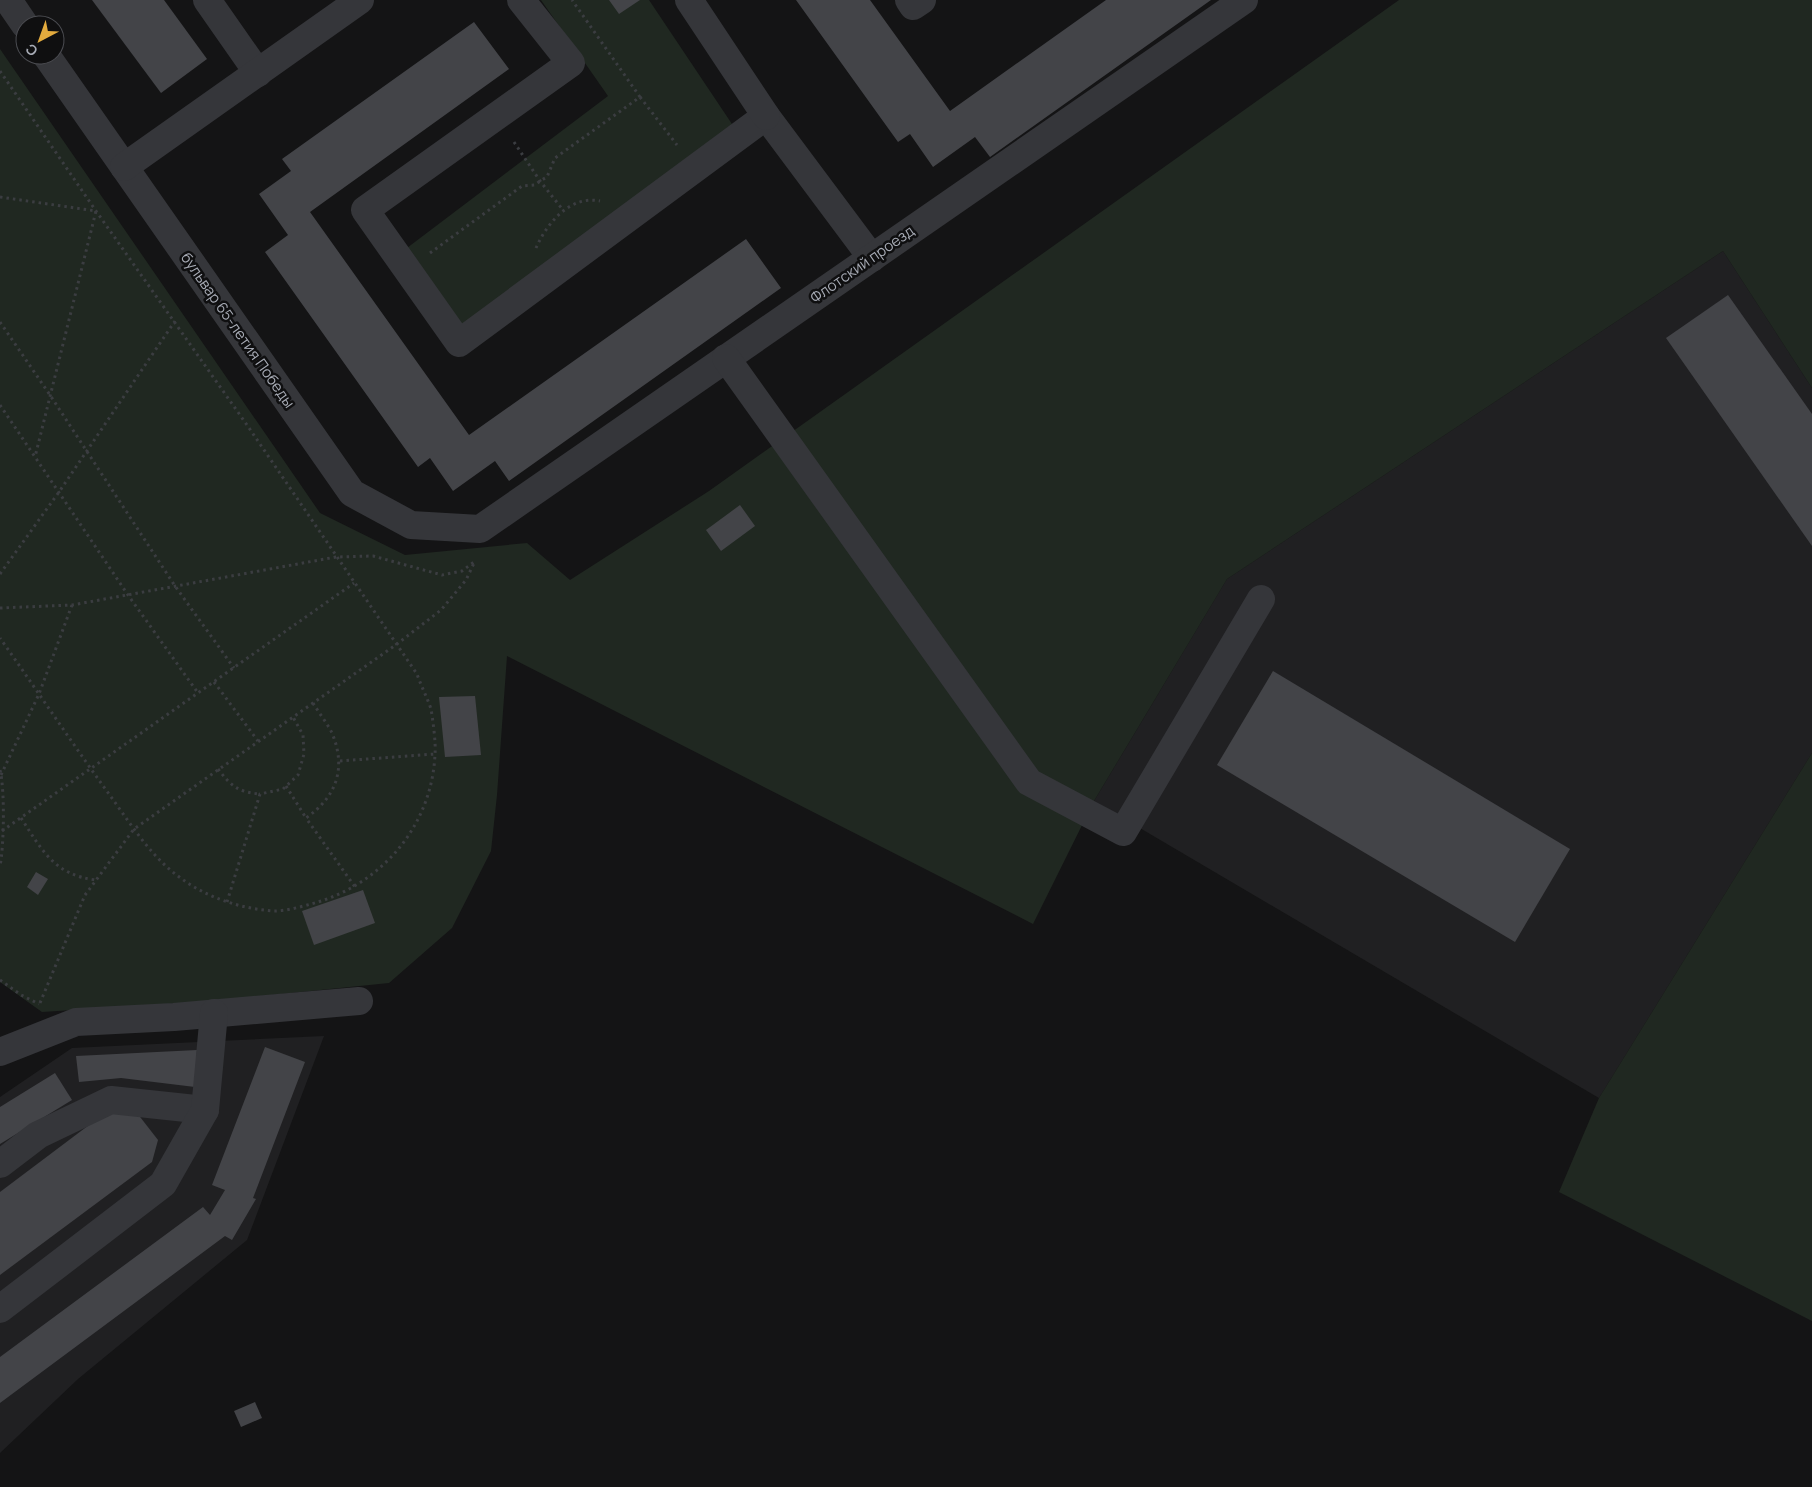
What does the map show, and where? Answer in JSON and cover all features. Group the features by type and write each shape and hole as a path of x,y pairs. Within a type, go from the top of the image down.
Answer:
{"street":[{"path":"8,0 18,15"},
{"path":"207,0 258,73"},
{"path":"124,167 360,0"},
{"path":"521,0 571,63 365,210 458,343 766,116"},
{"path":"689,0 766,116 872,258"},
{"path":"909,0 913,6 922,0"},
{"name":"Флотский проезд","path":"480,529 1244,0"},
{"name":"бульвар 65-летия Победы","path":"53,65 352,493 411,525 480,529"},
{"path":"726,358 1029,782 1123,832 1261,599"},
{"path":"10,1048 76,1022 359,1001"},
{"path":"0,1309 163,1184 206,1110 214,1013"},
{"path":"0,1164 38,1135 111,1100 206,1110"}],"path":[{"path":"572,0 677,146"},
{"path":"0,72 175,321 417,674 431,710 435,754 430,787 418,816 402,845 381,868 355,887 328,900 302,907 275,911 227,902 182,880 154,854 91,769 0,638"},
{"path":"435,261 429,254 522,186 535,185 540,182 546,177 554,158 640,96"},
{"path":"497,116 540,182 564,210"},
{"path":"0,198 96,210"},
{"path":"35,457 96,210"},
{"path":"0,574 59,492 175,321"},
{"path":"0,322 175,586 234,668"},
{"path":"0,406 128,595 198,693"},
{"path":"0,608 72,605 336,557"},
{"path":"10,1048 39,1004 85,895 134,829 397,644 441,610 466,580 475,561"},
{"path":"2,831 354,583"},
{"path":"0,866 2,857 1,772 39,694 72,605"},
{"path":"214,682 258,741"},
{"path":"306,818 318,810 336,786 340,761 332,733 312,703"},
{"path":"218,769 229,783 244,792 260,794 286,786 298,775 304,754 303,735 293,717"},
{"path":"340,761 435,754"},
{"path":"286,786 306,818 355,887"},
{"path":"227,902 260,794"},
{"path":"21,818 43,851 65,872 80,878 96,880"},
{"path":"0,980 21,995 39,1004"}],"shaded area":[{"path":"541,0 649,0 734,127 462,334 403,251 608,96"},
{"path":"1399,0 1812,0 1812,388 1723,251 1227,579 1094,801 1033,924 507,656 491,851 452,928 389,983 213,1001 42,1012 0,982 0,49 320,513 405,555 527,543 570,580 709,491"},
{"path":"1723,251 1812,388 1812,753 1599,1098 1094,801 1227,579"},
{"path":"1812,753 1812,1321 1559,1192 1599,1098"},
{"path":"324,1036 247,1240 78,1379 0,1453 0,1097 72,1048"}],"building":[{"path":"92,0 164,0 207,59 161,93"},
{"path":"609,0 640,0 619,14"},
{"path":"796,0 870,0 950,111 1106,0 1211,0 990,157 975,137 933,167 910,134 898,142"},
{"path":"474,22 509,69 310,212 469,435 746,239 781,288 509,481 495,461 453,491 430,458 418,467 265,252 288,235 259,194 291,171 282,159"},
{"path":"1728,295 1812,414 1812,546 1666,338"},
{"path":"740,505 755,526 721,551 706,530"},
{"path":"1273,671 1570,849 1515,942 1217,765"},
{"path":"475,696 481,755 445,757 439,697"},
{"path":"36,872 48,879 38,895 27,887"},
{"path":"363,890 375,923 314,945 302,911"},
{"path":"265,1047 305,1062 253,1198 256,1199 232,1240 225,1236 0,1403 0,1357 203,1207 210,1215 225,1190 212,1185"},
{"path":"197,1050 195,1087 121,1078 79,1082 76,1056"},
{"path":"55,1073 72,1100 0,1144 0,1107"},
{"path":"118,1111 137,1113 158,1140 152,1162 0,1275 0,1192 93,1122"},
{"path":"255,1402 262,1418 241,1427 234,1411"}]}
